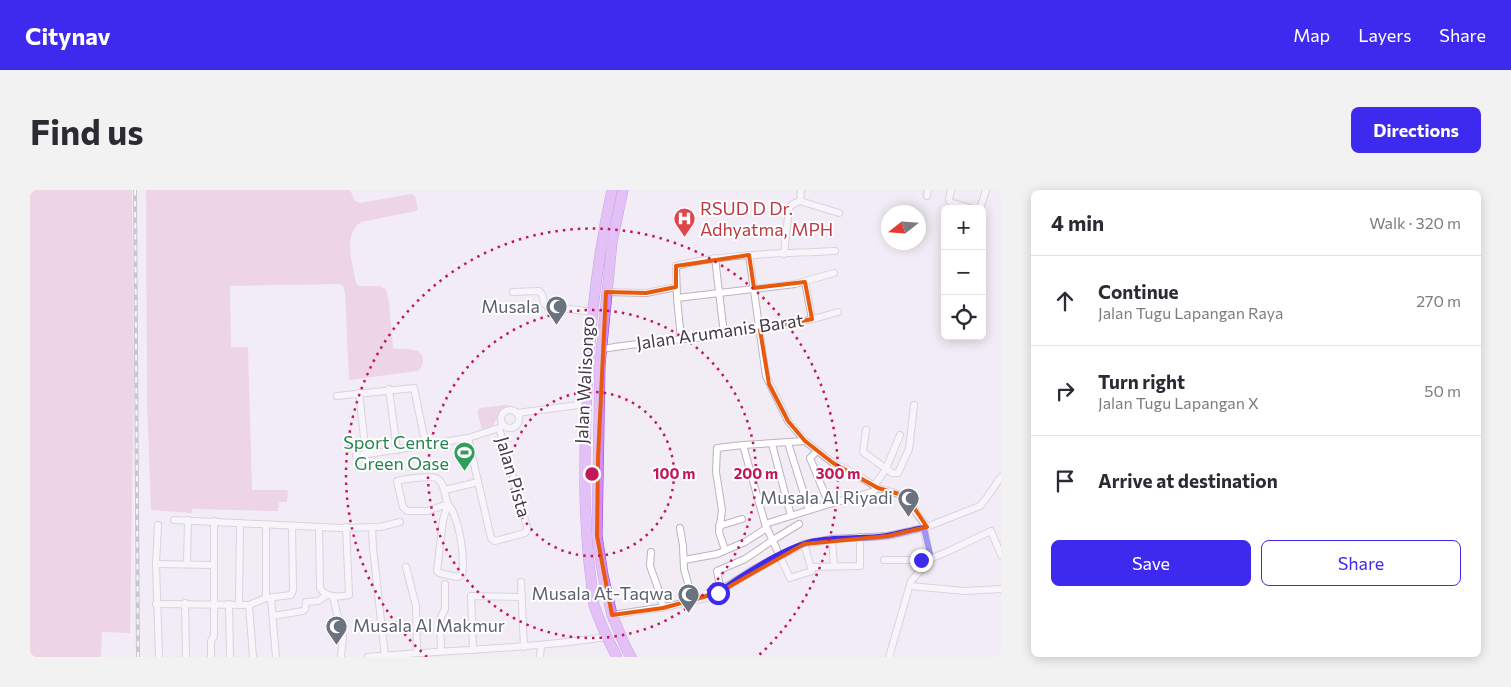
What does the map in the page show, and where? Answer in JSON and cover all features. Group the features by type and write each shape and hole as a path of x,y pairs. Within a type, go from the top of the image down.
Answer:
{"highway":[{"name":"Jalan Walisongo","path":"612,190 604,229 593,312 586,404 585,458 586,543 594,603 606,637 617,657"},
{"name":"Jalan Walisongo","path":"623,190 612,242 599,378 597,536 612,615 631,657"},
{"path":"585,458 598,458"}],"street":[{"path":"800,201 801,190"},
{"path":"951,190 950,202 960,205"},
{"path":"981,205 986,190"},
{"path":"784,254 789,208 793,204 800,201 839,213"},
{"path":"681,339 676,287 675,268 677,266 715,258 835,251"},
{"path":"749,255 767,380 788,421 805,441 833,463 876,487 908,498 926,527 929,556 921,560 884,560"},
{"path":"715,258 724,334"},
{"path":"677,298 805,282 834,273"},
{"path":"805,282 812,320"},
{"path":"606,292 646,293 676,287"},
{"path":"512,292 539,291 547,306 593,312"},
{"name":"Jalan Arumanis Barat","path":"602,349 760,330 812,320 838,312"},
{"path":"337,396 389,389 414,388 426,446"},
{"path":"389,389 397,450"},
{"path":"360,393 366,455"},
{"path":"517,414 586,404"},
{"path":"866,430 863,452 886,469 895,474 898,473 908,449 914,405"},
{"path":"356,456 468,438 501,427 509,429 516,427 520,420 517,414 511,410 504,412 501,418 501,427"},
{"name":"Jalan Pista","path":"478,483 491,538 495,541 525,532 527,527 501,427"},
{"path":"684,560 717,554 748,540 766,526 791,516 872,492 886,469 900,435"},
{"path":"445,492 478,483 468,438"},
{"path":"725,550 719,532 722,510 716,472 717,448 805,441"},
{"path":"788,443 809,510"},
{"path":"772,444 791,516"},
{"path":"743,445 766,526 790,578 812,571 804,544"},
{"path":"816,451 810,458 828,505"},
{"path":"433,477 440,480 456,522 463,556 462,575 458,577 437,571 443,520 448,504 427,511 407,511 403,507 397,484 399,480 433,477"},
{"path":"612,615 663,608 710,597 780,555 804,544 832,539 888,536 926,527 980,506 1001,477"},
{"path":"719,526 742,519"},
{"path":"174,520 319,527 372,527 400,522"},
{"path":"187,564 188,520"},
{"path":"211,657 214,604 214,521"},
{"path":"239,604 240,523"},
{"path":"721,591 718,571 745,559 799,524"},
{"path":"158,525 156,604 159,657"},
{"path":"266,525 269,598 273,616 276,657"},
{"path":"156,604 249,605 269,598 293,594 292,526"},
{"path":"319,527 320,588 322,592 330,596 342,637 341,657"},
{"path":"273,616 303,612 306,602 330,596 349,594 346,527"},
{"path":"372,527 385,656"},
{"path":"680,528 684,560 693,601"},
{"path":"890,657 911,581 932,558 991,531 998,536 1001,555"},
{"path":"812,567 860,566 860,537"},
{"path":"832,539 834,566"},
{"path":"651,552 650,566 663,608"},
{"path":"156,564 214,564"},
{"path":"406,567 416,606 421,654"},
{"path":"521,582 524,647"},
{"path":"440,651 440,619 445,609 445,584"},
{"path":"910,586 965,591 1001,589"},
{"path":"478,652 470,599 472,596 522,597"},
{"path":"185,603 186,657"},
{"path":"229,604 230,657"},
{"path":"249,605 252,657"},
{"path":"368,657 440,651 459,654 606,637"},
{"path":"540,657 541,646"}],"highlighted area":[{"path":"749,255 754,288 805,282 812,319 760,330 769,384 788,421 805,441 833,463 878,488 906,496 927,527 888,536 804,544 718,593 663,608 612,615 597,536 598,458 606,292 646,293 676,287 676,266"}],"shaded area":[{"path":"30,190 132,190 134,381 130,633 102,632 101,657 30,657"},
{"path":"146,190 350,190 355,201 360,203 411,194 415,196 418,209 416,211 361,222 355,227 352,234 350,250 356,283 359,286 379,286 386,289 393,348 420,353 423,363 418,371 349,380 345,292 340,284 230,286 231,347 248,347 252,490 288,490 287,502 279,502 278,511 192,509 192,513 151,510 147,402"},
{"path":"512,406 501,412 491,428 482,430 477,411 480,408"}],"railway":[{"path":"135,190 138,657"}],"place":[{"name":"RSUD D Dr. Adhyatma, MPH","path":"684,238"},
{"name":"Musala","path":"556,326"},
{"name":"Sport Centre Green Oase","path":"465,472"},
{"name":"Musala Al Riyadi","path":"909,517"},
{"name":"Musala At-Taqwa","path":"689,613"},
{"name":"Musala Al Makmur","path":"337,645"}],"route":[{"path":"718,593 780,555 804,544 818,541 888,536 924,528 930,554 921,560"}]}
